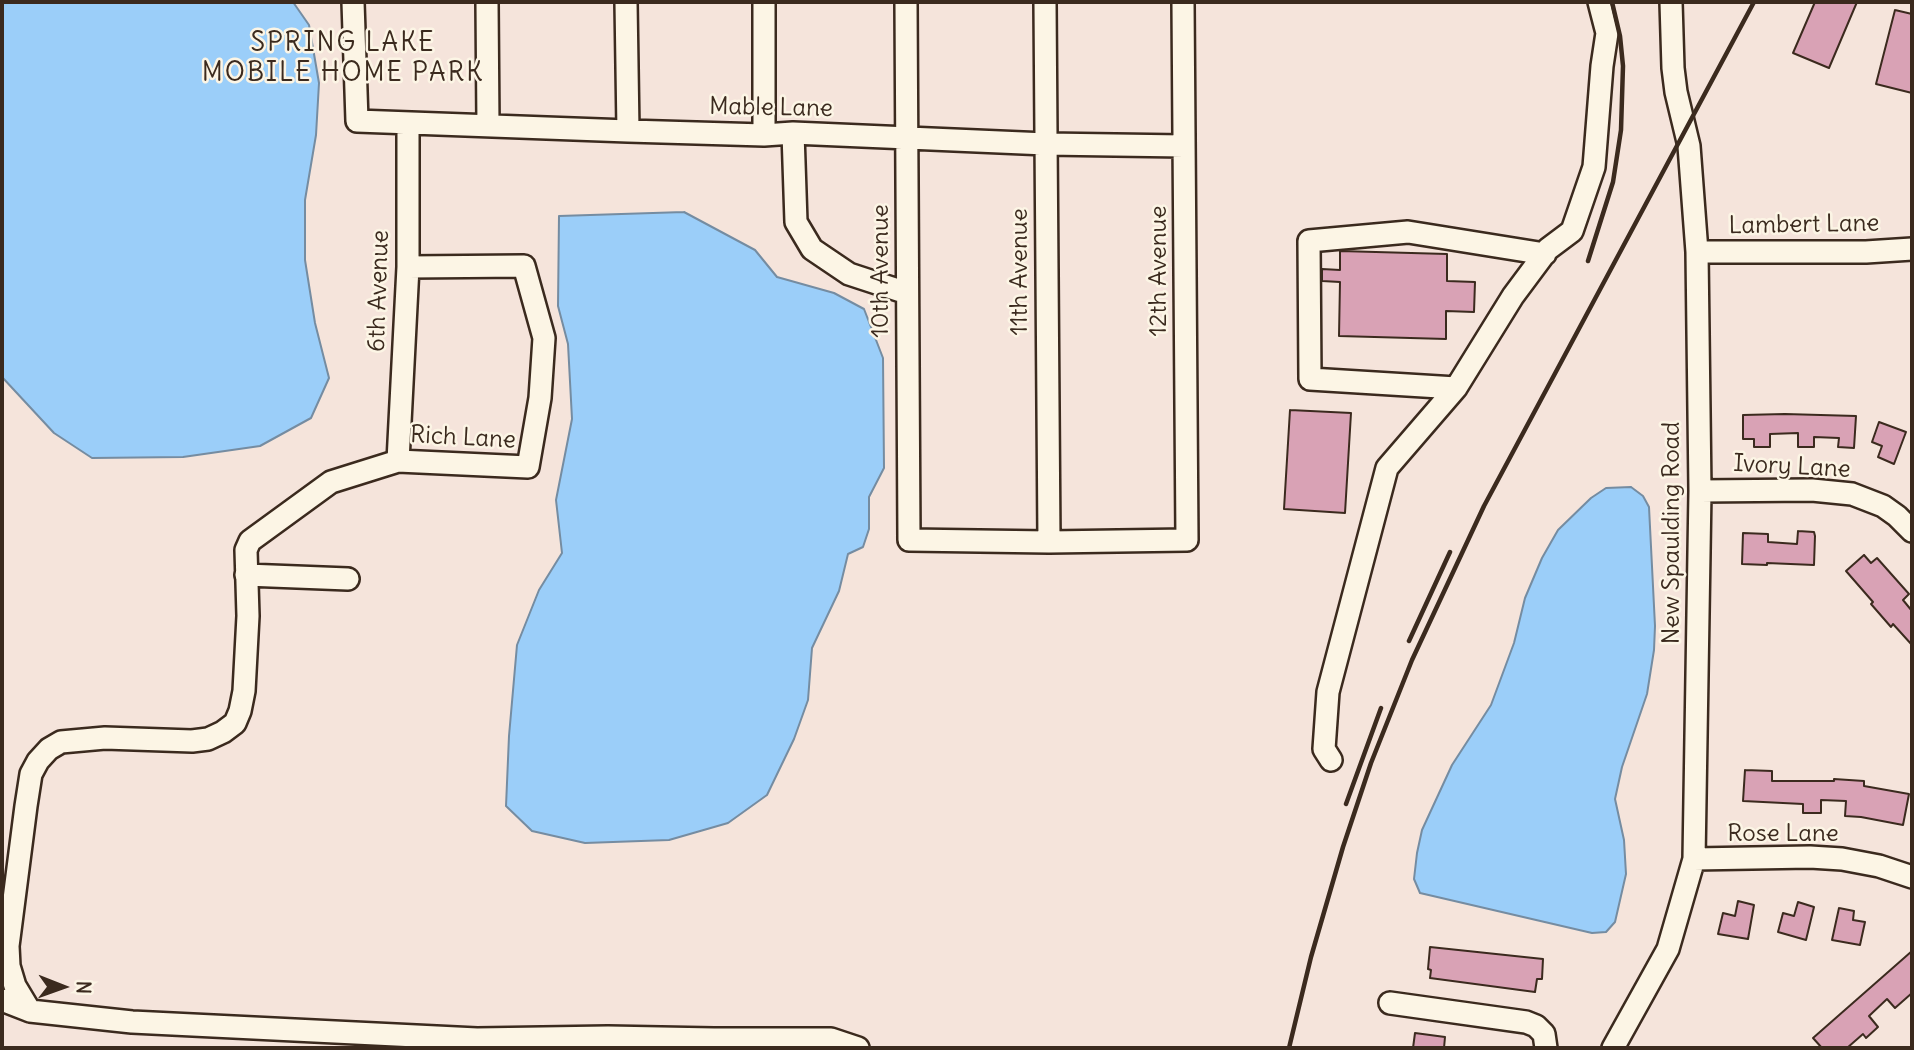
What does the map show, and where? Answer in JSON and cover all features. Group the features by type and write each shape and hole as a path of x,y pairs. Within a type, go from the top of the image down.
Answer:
{"street":[{"name":"Mable Lane","path":"353,2 357,121 764,135 793,133 1046,144 1184,146"},
{"path":"487,2 488,126"},
{"path":"626,2 628,131"},
{"path":"764,2 764,135"},
{"name":"10th Avenue","path":"906,2 909,540 1049,542"},
{"name":"11th Avenue","path":"1045,2 1049,542"},
{"name":"12th Avenue","path":"1049,542 1187,540 1183,2"},
{"path":"1331,760 1324,749 1328,692 1387,468 1456,388 1513,296 1548,249 1572,231 1594,167 1607,33 1599,2"},
{"name":"New Spaulding Road","path":"1614,1048 1668,949 1694,859 1700,491 1697,252 1689,146 1673,68 1671,2"},
{"name":"6th Avenue","path":"398,461 408,267 408,123"},
{"path":"793,133 796,222 812,249 849,274 907,293"},
{"path":"1456,388 1310,379 1309,241 1408,232 1545,254"},
{"name":"Lambert Lane","path":"1697,252 1866,252 1912,248"},
{"name":"Rich Lane","path":"246,575 246,550 250,541 331,482 398,461 528,467 540,398 544,338 524,266 408,267"},
{"name":"Ivory Lane","path":"1700,491 1812,490 1852,494 1883,506 1912,531"},
{"path":"30,1012 15,986 9,966 8,946 31,774 38,761 49,749 61,742 106,738 192,741 223,733 235,723 244,691 248,616 246,575 348,579"},
{"name":"Rose Lane","path":"1694,859 1810,856 1879,866 1912,877"},
{"path":"2,1000 30,1012 132,1022 477,1039 831,1039 859,1048"},
{"path":"1390,1003 1527,1022 1544,1034 1546,1048"}],"water":[{"path":"2,2 293,2 309,25 319,83 316,135 305,200 305,260 315,323 329,378 311,418 260,446 183,457 92,458 54,433 2,377"},
{"path":"684,212 755,250 777,277 834,293 864,309 883,358 884,468 869,497 869,529 863,547 848,554 839,591 812,648 808,700 794,739 767,795 728,823 669,840 585,843 532,831 506,806 517,645 539,590 562,553 556,500 572,419 568,344 558,306 559,216"},
{"path":"1631,487 1643,496 1649,507 1655,626 1647,694 1622,767 1615,799 1624,840 1626,874 1615,922 1606,932 1592,933 1420,893 1414,879 1422,830 1452,765 1491,705 1514,643 1525,598 1542,558 1558,530 1591,498 1606,488"}],"building":[{"path":"1815,2 1857,2 1829,68 1793,53"},
{"path":"1895,10 1912,14 1912,93 1876,84"},
{"path":"1340,251 1447,254 1447,281 1475,282 1474,312 1446,311 1446,339 1339,336 1340,282 1322,281 1322,269 1340,270"},
{"path":"1290,410 1351,413 1345,513 1284,509"},
{"path":"1743,415 1856,416 1854,448 1838,447 1839,438 1814,437 1814,447 1798,447 1798,433 1770,434 1770,447 1754,447 1754,439 1743,439"},
{"path":"1879,422 1906,432 1894,464 1878,457 1882,446 1872,442"},
{"path":"1798,531 1814,532 1814,565 1742,564 1743,533 1768,534 1768,542 1797,544"},
{"path":"1864,555 1871,563 1877,558 1909,594 1903,600 1912,611 1912,645 1893,624 1891,627 1846,571"},
{"path":"1745,770 1772,771 1772,781 1864,781 1864,786 1909,794 1903,825 1845,816 1846,801 1821,800 1821,813 1803,813 1803,804 1743,801"},
{"path":"1738,901 1754,905 1748,939 1718,934 1723,913 1735,916"},
{"path":"1798,902 1814,907 1806,940 1778,932 1783,913 1794,916"},
{"path":"1839,908 1854,911 1853,920 1865,922 1860,945 1832,940"},
{"path":"1430,947 1543,959 1542,979 1537,979 1535,992 1430,978"},
{"path":"1912,951 1912,993 1895,1008 1887,999 1869,1016 1878,1027 1866,1038 1863,1034 1847,1048 1822,1048 1813,1038"},
{"path":"1415,1033 1445,1037 1444,1048 1413,1048"}],"railway":[{"path":"1588,261 1613,182 1621,130 1623,66 1620,36 1612,2"},
{"path":"1289,1048 1311,957 1343,847 1371,763 1412,660 1484,506 1754,2"},
{"path":"1409,641 1450,552"},
{"path":"1346,804 1381,708"}],"district":[{"name":"SPRING LAKE MOBILE HOME PARK","path":"343,59"}]}
